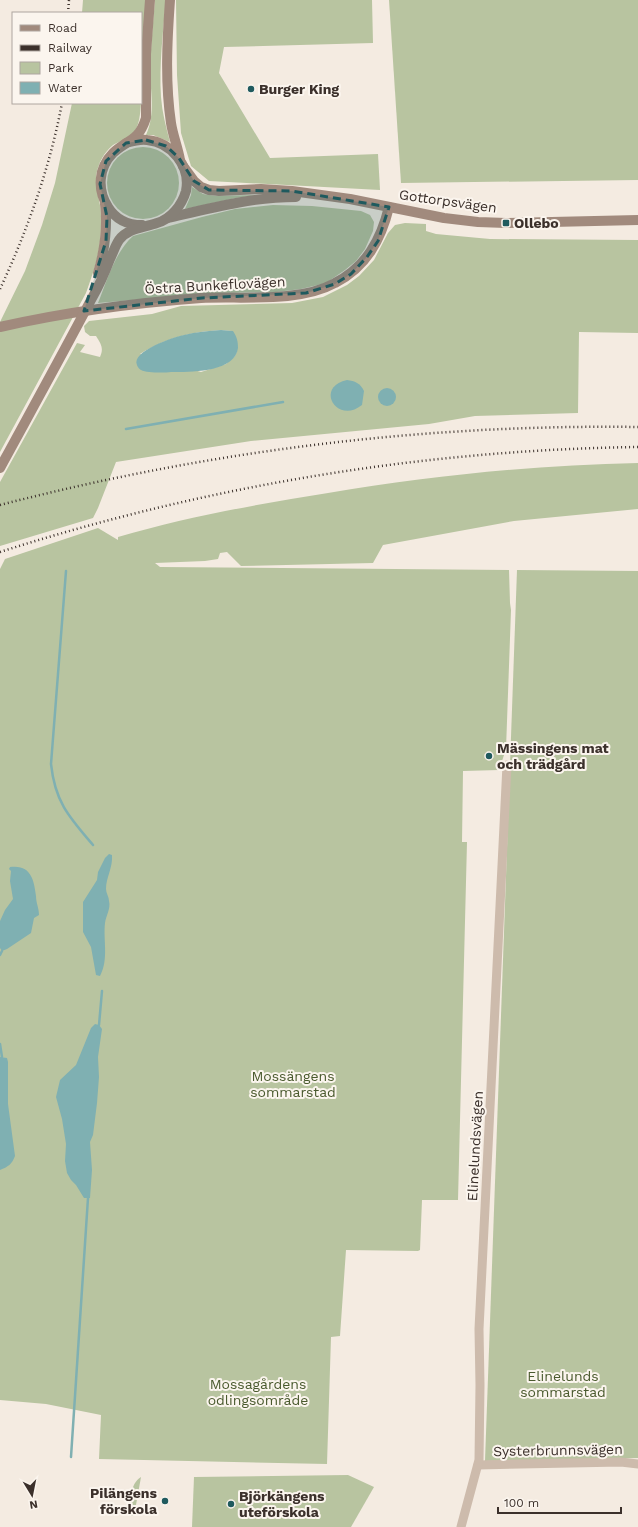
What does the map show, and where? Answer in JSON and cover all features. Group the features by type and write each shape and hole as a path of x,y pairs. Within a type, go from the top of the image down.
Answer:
{"street":[{"path":"79,323 91,295 103,257 107,229 105,202 100,184 103,167 112,153 137,135 146,118 146,54 150,0"},
{"path":"0,468 94,296 120,239 128,232 166,219 179,206 184,195 187,179 172,126 166,75 166,46 170,0"},
{"path":"126,143 136,140 156,142 166,146 182,164"},
{"name":"Gottorpsvägen","path":"182,164 194,181 201,187 209,190 261,189 292,191 350,199 444,218 485,222 514,223 638,220"},
{"name":"Gottorpsvägen","path":"166,219 236,202 262,199 316,197 350,199"},
{"path":"105,202 114,214 126,223 149,225"},
{"name":"Östra Bunkeflovägen","path":"0,327 37,318 98,308 202,298 276,297 306,293 325,288 335,284 351,274 367,258 378,241 385,224 389,206"},
{"name":"Elinelundsvägen","path":"461,1527 478,1465 480,1329 506,765"},
{"name":"Systerbrunnsvägen","path":"478,1465 621,1462 638,1464"}],"highlighted area":[{"path":"146,140 166,146 179,158 194,181 209,190 292,191 389,207 378,241 367,257 351,274 335,284 306,293 202,298 84,311 106,241 107,217 100,184 106,161 126,143"}],"green space":[{"path":"83,0 146,0 142,50 142,12 82,12"},
{"path":"155,0 166,0 162,48 161,97 170,142 153,135 146,135 152,110 150,68"},
{"path":"176,0 372,0 373,43 224,47 219,73 270,158 378,154 380,190 209,181 191,166 181,133 177,75"},
{"path":"389,0 638,0 638,180 401,183"},
{"path":"72,104 141,104 137,128 132,135 113,145 104,154 97,172 96,184 101,209 101,227 98,256 86,293 0,452 0,322 25,271 42,225 55,183"},
{"path":"136,147 150,147 157,149 169,157 177,169 179,183 177,197 169,209 157,217 150,219 136,219 129,217 117,209 109,197 107,190 107,176 109,169 117,157 129,149"},
{"path":"192,187 203,194 216,196 257,195 185,209 191,195"},
{"path":"273,205 312,206 361,211 370,215 374,222 373,231 365,249 356,261 326,283 301,289 276,292 213,293 98,303 116,258 133,236 235,209"},
{"path":"405,223 426,224 426,231 436,234 490,239 638,240 638,333 579,332 578,413 475,416 429,424 251,441 116,462 93,518 0,546 0,482 77,343 85,345 80,352 100,357 102,349 98,339 96,336 90,336 85,332 84,326 89,321 152,314 181,306 292,303 323,297 347,285 359,276 374,260 388,233 395,225","holes":["221,330 232,331 237,351 235,356 226,364 201,372 140,354 159,344 189,334"]},
{"path":"638,463 638,509 514,521 383,545 373,563 241,566 227,552 220,553 218,559 205,561 155,563 160,567 509,570 511,610 506,749 499,770 463,771 462,842 467,842 458,1200 422,1200 420,1250 418,1251 346,1250 340,1336 331,1337 327,1464 99,1459 101,1415 46,1404 0,1400 0,569 5,559 98,528 118,540 118,537 196,517 275,502 405,481 482,472 560,466"},
{"name":"Elinelunds sommarstad","path":"517,570 638,571 638,1458 485,1461"},
{"path":"348,1475 374,1487 351,1527 192,1527 194,1477"},
{"path":"141,1477 134,1516 131,1516 132,1489 137,1480"}],"water":[{"path":"221,330 233,331 237,339 238,348 235,356 229,362 220,367 189,372 160,373 144,371 137,366 137,360 140,355 163,342 179,336"},
{"path":"347,380 357,383 364,391 362,405 353,410 344,411 333,403 331,396 332,390 337,384"},
{"path":"387,388 393,391 396,397 393,403 387,406 381,403 378,397 381,391"},
{"path":"109,854 112,855 112,860 107,880 106,892 109,900 109,906 105,923 105,956 103,970 100,976 96,975 91,947 83,932 83,902 97,880 98,872 105,858"},
{"path":"10,867 23,868 30,874 34,884 39,915 34,918 31,933 2,951 0,948 0,921 5,910 13,899 10,881"},
{"path":"95,1024 99,1025 102,1029 98,1057 99,1077 93,1135 90,1142 92,1170 90,1198 84,1198 67,1173 65,1161 66,1144 62,1119 56,1097 60,1080 76,1065 91,1028"},
{"path":"0,1057 7,1058 8,1062 8,1104 15,1156 9,1165 0,1170"}],"waterway":[{"path":"126,429 283,402"},
{"path":"66,571 51,764 56,789 64,808 93,845"},
{"path":"0,955 2,951"},
{"path":"99,1025 102,991"},
{"path":"0,1044 2,1057"},
{"path":"71,1457 88,1198"}],"railway":[{"path":"68,12 69,0"},
{"path":"0,289 20,244 37,198 51,151 62,104"},
{"path":"0,505 79,486 157,470 237,456 316,445 396,436 477,430 557,427 638,427"},
{"path":"0,552 156,508 315,476 396,464 476,455 638,447"}],"place":[{"name":"Burger King","path":"251,89"},
{"name":"Ollebo","path":"506,223"},
{"name":"Mässingens mat och trädgård","path":"489,756"},
{"name":"Pilängens förskola","path":"165,1501"},
{"name":"Björkängens uteförskola","path":"231,1504"}],"park label":[{"name":"Mossängens sommarstad","path":"293,1084"},
{"name":"Mossagårdens odlingsområde","path":"258,1392"}]}
